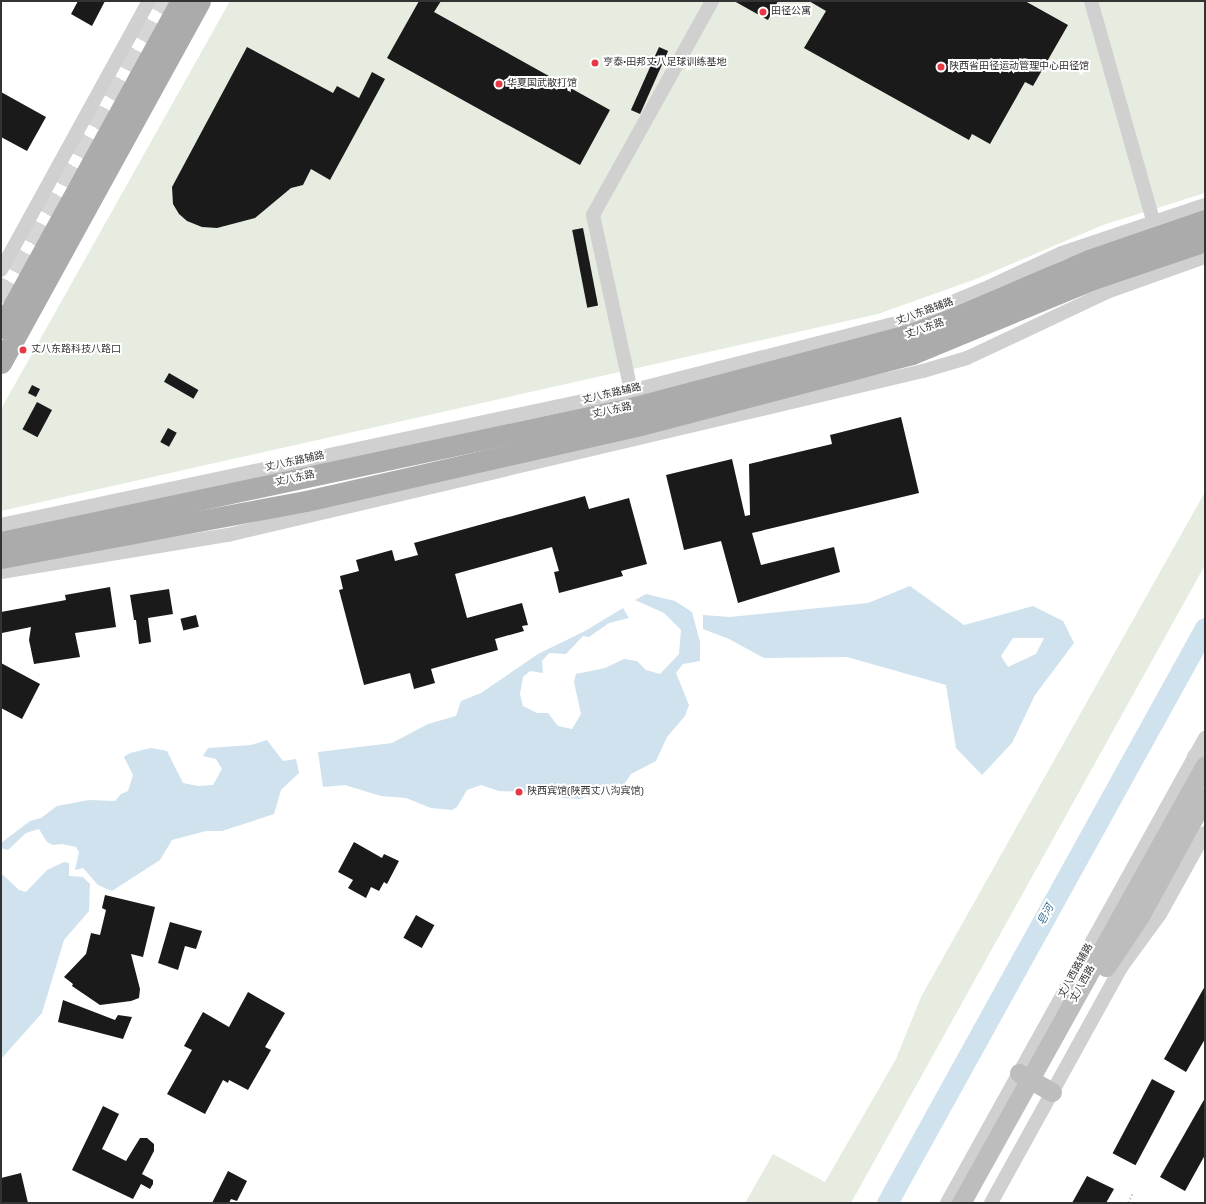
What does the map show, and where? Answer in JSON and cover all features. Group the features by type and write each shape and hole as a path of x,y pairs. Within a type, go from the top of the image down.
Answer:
{"main road":[{"path":"1,328 181,1"},
{"path":"1,363 200,1"},
{"name":"丈八东路","path":"1,558 242,514 908,335 949,320 1089,260 1205,220"},
{"name":"丈八东路","path":"1158,237 1205,241"},
{"name":"丈八东路","path":"1,542 635,408"},
{"name":"丈八西路","path":"975,1203 1035,1082 1200,766"},
{"name":"丈八西路","path":"961,1203 1110,960 1140,916 1205,798"}],"street":[{"path":"1,270 149,1"},
{"path":"635,408 593,215 712,1"},
{"path":"1091,1 1158,237 1205,205"},
{"path":"1,572 228,535 923,371 967,358 1107,292 1205,257"},
{"name":"丈八东路辅路","path":"1,525 635,408"},
{"path":"1200,766 1205,738"},
{"path":"947,1203 1160,914 1205,833"},
{"path":"991,1203 1035,1082"}],"path":[{"path":"1128,1203 1134,1193"}],"shaded area":[{"path":"230,1 1205,1 1205,193 1103,225 976,279 878,314 1,511 1,409"},
{"path":"1205,492 1205,565 851,1203 745,1203 773,1154 825,1182 896,1059 921,997"}],"water":[{"path":"910,586 964,625 1033,606 1063,621 1074,643 1035,695 1012,743 982,775 956,748 946,685 847,657 764,658 729,639 703,629 703,615 730,617 868,603","holes":["1013,638 1044,638 1036,654 1008,667 1001,656"]},
{"path":"646,594 675,601 692,612 700,642 700,661 683,664 676,673 689,705 685,716 667,737 656,761 631,774 623,786 618,783 610,791 594,792 581,799 563,798 553,793 499,791 481,785 467,790 457,807 452,810 431,808 406,798 381,796 345,785 323,787 318,752 392,743 428,724 456,716 461,701 481,693 538,654 585,631 623,608 629,618 609,623 589,637 583,636 566,654 549,653 542,661 543,673 530,671 523,677 520,694 523,706 537,713 548,713 558,726 572,729 581,714 574,682 576,674 605,668 624,659 637,661 646,670 660,674 679,654 681,630 664,613 635,600"},
{"path":"267,740 283,761 296,759 299,773 281,790 274,814 222,831 206,831 172,840 160,860 112,891 98,885 83,868 75,870 79,852 76,847 62,844 53,845 47,842 39,829 26,833 8,850 1,848 1,843 30,821 41,818 57,806 89,800 115,801 121,794 128,791 133,775 124,757 130,753 151,748 167,751 183,783 198,786 213,785 222,769 216,759 203,756 208,748 251,745"},
{"path":"64,862 69,863 69,876 83,877 90,884 89,911 64,940 42,1013 1,1059 1,873 19,890 26,892 47,870"}],"building":[{"path":"78,1 105,1 92,26 71,14"},
{"name":"华夏国武散打馆","path":"419,1 441,1 434,12 610,110 580,165 387,58"},
{"name":"田径公寓","path":"734,1 778,1 768,20"},
{"name":"陕西省田径运动管理中心田径馆","path":"809,1 1025,1 1068,25 1033,86 1025,82 990,144 972,134 969,140 804,48 826,11"},
{"path":"247,47 333,93 337,86 359,98 372,72 385,79 330,180 311,169 303,185 291,188 255,218 217,228 202,227 187,221 179,214 173,204 172,187"},
{"path":"659,47 668,51 640,114 631,110"},
{"path":"1,92 46,117 27,151 1,137"},
{"path":"583,228 598,306 587,308 572,230"},
{"path":"169,373 198,390 193,399 164,382"},
{"path":"32,385 40,389 36,397 28,393"},
{"path":"37,402 52,410 37,437 22,429"},
{"path":"901,417 919,493 752,533 761,565 834,547 840,572 738,603 721,541 684,550 666,475 732,459 745,516 750,515 749,464 832,444 830,435"},
{"path":"168,428 177,433 169,447 160,442"},
{"path":"585,496 589,509 629,498 647,564 621,571 623,576 559,593 554,572 559,571 552,547 455,574 467,618 522,603 528,625 522,626 524,631 495,639 498,650 431,669 435,683 414,689 410,673 364,685 339,590 343,589 340,576 359,571 356,560 392,550 395,561 418,555 414,543"},
{"path":"110,587 116,627 75,633 80,657 34,664 29,640 31,627 2,633 1,612 66,600 65,595"},
{"path":"169,589 173,614 148,618 151,642 139,644 136,620 134,620 130,595"},
{"path":"196,615 199,627 183,631 180,619"},
{"path":"1,663 40,684 22,719 1,708"},
{"path":"354,842 382,858 384,854 399,861 387,884 384,882 379,891 371,887 366,898 348,888 353,880 338,872"},
{"path":"105,895 155,907 143,957 131,954 140,989 139,998 131,1001 100,1005 72,986 73,984 64,977 86,954 91,933 100,935 106,910 102,908"},
{"path":"416,915 434,925 422,948 403,938"},
{"path":"170,922 202,931 196,949 185,946 178,970 158,963"},
{"path":"1205,986 1205,1039 1186,1072 1164,1059"},
{"path":"248,992 285,1013 265,1047 271,1050 248,1090 229,1080 228,1083 223,1080 205,1114 167,1094 192,1050 184,1046 203,1012 229,1027"},
{"path":"63,1000 115,1020 118,1015 132,1017 123,1039 58,1022"},
{"path":"1152,1079 1175,1091 1136,1165 1113,1153"},
{"path":"1205,1098 1205,1155 1185,1191 1160,1177"},
{"path":"103,1106 119,1114 102,1149 126,1161 140,1138 147,1138 154,1144 154,1151 142,1174 153,1180 153,1184 150,1189 141,1184 133,1199 72,1170"},
{"path":"228,1171 247,1181 237,1201 231,1199 229,1203 212,1203"},
{"path":"21,1173 28,1203 1,1203 1,1178"},
{"path":"1087,1176 1114,1189 1106,1203 1072,1203"}],"waterway":[{"name":"皂河","path":"887,1203 1205,628"}],"tunnel":[{"path":"1,302 168,1"}],"place":[{"name":"田径公寓","path":"763,12"},
{"name":"亨泰·田邦丈八足球训练基地","path":"595,63"},
{"name":"陕西省田径运动管理中心田径馆","path":"941,67"},
{"name":"华夏国武散打馆","path":"499,84"},
{"name":"丈八东路科技八路口","path":"23,350"},
{"name":"陕西宾馆(陕西丈八沟宾馆)","path":"519,792"}]}
